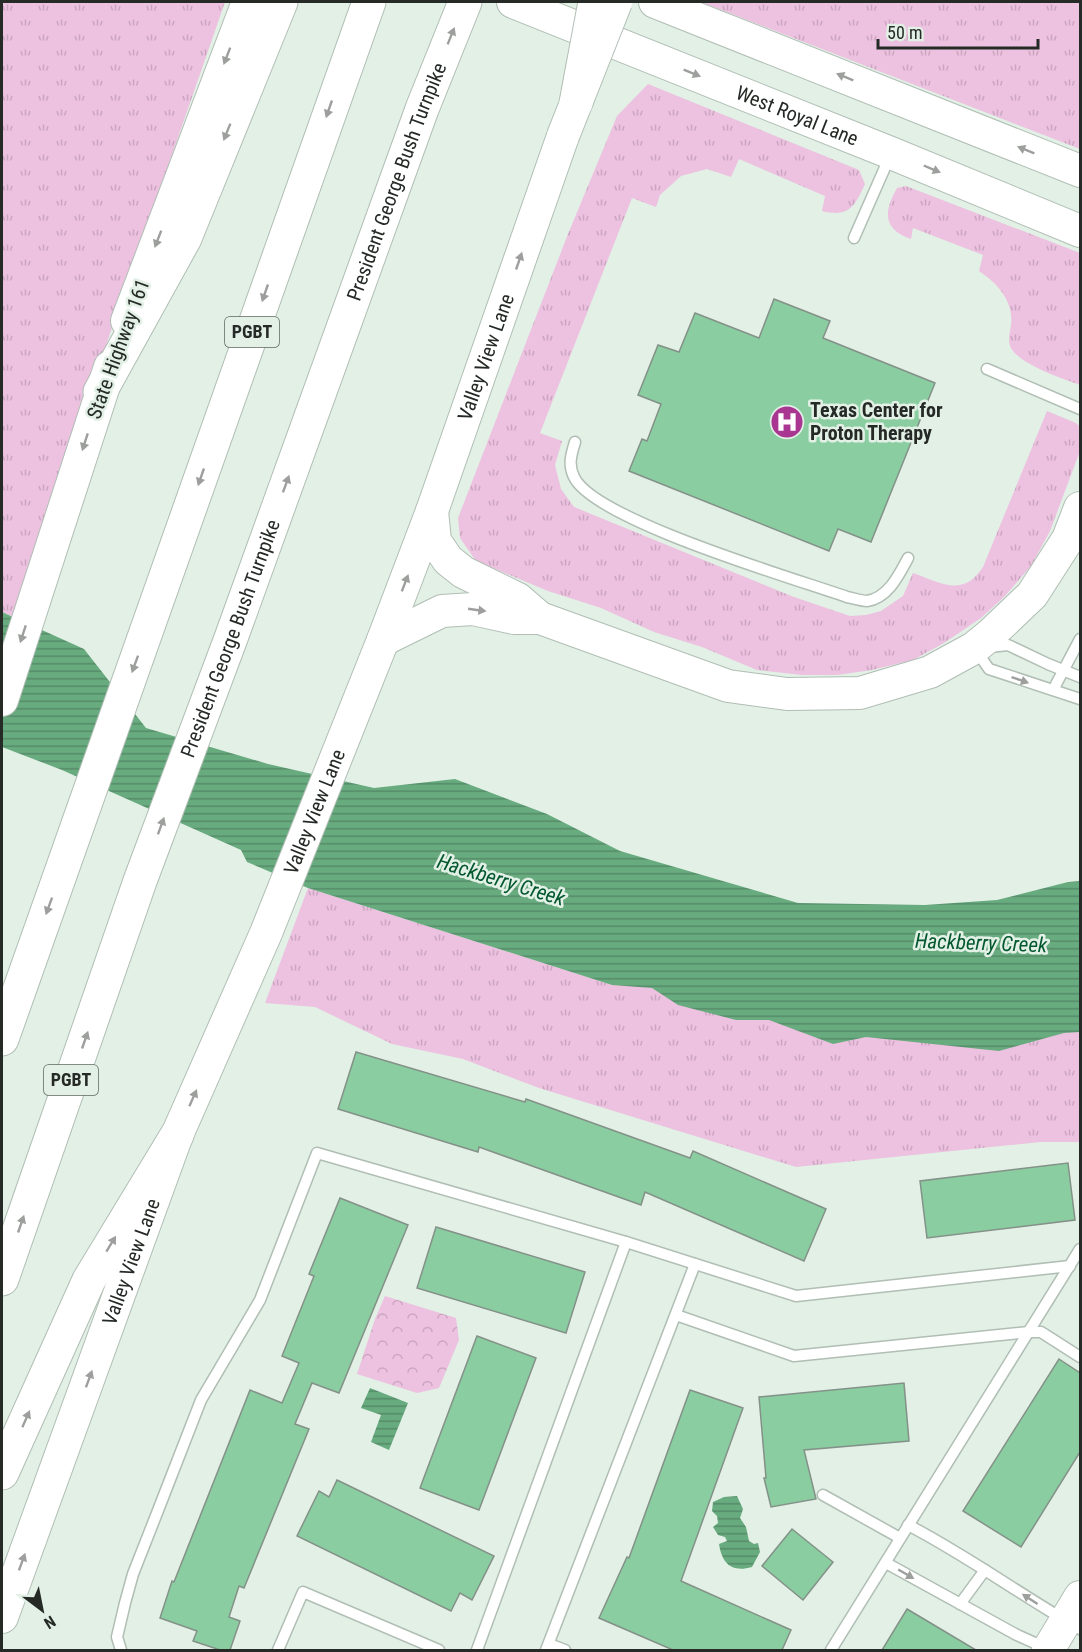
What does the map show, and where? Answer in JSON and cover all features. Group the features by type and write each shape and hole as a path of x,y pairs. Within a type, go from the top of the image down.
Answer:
{"highway":[{"name":"PGBT","path":"2,1039 369,2"},
{"name":"President George Bush Turnpike","path":"2,1279 140,881 231,638 422,109 465,2"},
{"path":"576,103 595,2"},
{"path":"100,392 185,238 267,8"},
{"path":"2,1473 89,1280 177,1135"}],"main road":[{"name":"West Royal Lane","path":"513,2 1080,231"},
{"name":"Valley View Lane","path":"2,1617 177,1135 266,933 383,640 432,511 563,136 616,2"},
{"path":"655,2 1080,171"},
{"name":"State Highway 161","path":"2,700 100,392"},
{"path":"383,640 442,611 473,609 514,618 540,618 728,686 787,694 860,693 930,672 974,648 990,635 1032,595 1068,539 1080,508"},
{"path":"432,511 435,541 448,560 463,572 518,599 540,618"},
{"path":"1049,1650 1076,1615"}],"lane":[{"path":"854,238 891,153"},
{"path":"987,369 1080,409"},
{"path":"575,442 569,461 574,478 588,494 606,506 651,527 726,556 847,597 867,601 883,594 896,579 908,558"},
{"path":"1053,690 1080,639"},
{"path":"974,648 1008,645 1080,677"},
{"path":"974,648 989,669 1080,699"},
{"path":"121,1650 117,1637 133,1574 201,1400 260,1300 317,1153 626,1242 796,1296 1070,1266"},
{"path":"477,1650 626,1242"},
{"path":"831,1650 1080,1249"},
{"path":"564,1650 547,1647 695,1264"},
{"path":"676,1315 794,1356 1041,1332 1080,1357"},
{"path":"823,1495 900,1538"},
{"path":"908,1525 950,1546 985,1570 1076,1615"},
{"path":"885,1563 1049,1650"},
{"path":"960,1604 985,1570"},
{"path":"278,1650 303,1592 439,1650"}],"green space":[{"path":"2,2 225,2 12,616 2,612"},
{"path":"701,2 1080,2 1080,149"},
{"path":"648,84 859,170 865,184 850,208 839,213 831,213 822,211 825,196 739,159 731,177 707,169 681,176 660,195 656,207 632,198 540,433 562,441 555,465 561,489 574,507 794,597 850,616 866,615 881,611 903,596 913,573 951,585 968,582 975,577 983,567 1047,411 1076,423 1080,427 1080,451 1050,531 1031,566 1005,596 981,618 944,643 913,660 872,670 837,675 802,675 757,670 702,647 654,632 601,608 548,591 476,561 460,538 458,518 568,234 617,116"},
{"path":"906,186 1080,253 1080,385 1032,365 1011,348 1010,308 998,287 979,271 983,255 913,228 911,239 890,225 888,212 893,196 897,188"},
{"path":"308,888 612,985 1080,1010 1080,1142 1041,1142 796,1167 539,1088 463,1059 392,1044 315,1007 265,1003"},
{"path":"385,1296 456,1318 459,1340 439,1388 417,1393 357,1374"}],"water":[{"name":"Hackberry Creek","path":"2,612 84,649 146,728 268,764 374,788 455,779 547,814 620,851 798,903 925,905 997,900 1080,881 1080,1032 1064,1033 999,1051 866,1037 833,1044 769,1020 736,1020 678,1005 652,988 612,985 308,888 247,862 241,850 62,770 2,747"},
{"path":"370,1388 408,1403 389,1450 371,1442 381,1415 361,1408"},
{"path":"737,1496 743,1509 740,1518 746,1527 749,1541 754,1544 758,1543 760,1552 752,1567 745,1569 733,1567 725,1561 719,1544 727,1541 725,1537 718,1535 713,1527 718,1523 717,1516 712,1511 713,1502 724,1497"}],"building":[{"name":"Texas Center for Proton Therapy","path":"774,299 830,321 823,338 935,383 871,542 838,529 829,551 629,471 642,439 647,441 661,404 638,395 658,345 679,352 695,313 759,338"},
{"path":"356,1052 525,1102 526,1099 690,1158 693,1151 826,1209 804,1261 645,1192 641,1205 479,1147 478,1152 338,1109"},
{"path":"1068,1163 1075,1220 927,1238 920,1181"},
{"path":"340,1198 408,1225 339,1393 312,1383 295,1424 309,1429 244,1588 239,1586 229,1617 240,1621 230,1650 220,1650 193,1641 197,1631 160,1618 172,1581 174,1582 250,1390 282,1403 299,1363 282,1356 314,1276 309,1274"},
{"path":"436,1227 585,1272 566,1333 417,1288"},
{"path":"477,1336 536,1358 479,1510 420,1488"},
{"path":"1059,1359 1080,1373 1080,1452 1021,1547 963,1511"},
{"path":"904,1383 909,1441 804,1450 816,1499 771,1507 764,1478 766,1478 759,1397"},
{"path":"690,1390 743,1408 681,1581 791,1630 782,1650 673,1650 599,1618 627,1557 629,1558"},
{"path":"337,1480 494,1556 472,1600 460,1593 451,1611 297,1536 319,1491 329,1497"},
{"path":"792,1529 833,1562 803,1600 762,1566"},
{"path":"907,1609 976,1650 882,1650"}],"place":[{"name":"Texas Center for Proton Therapy","path":"787,422"}]}
